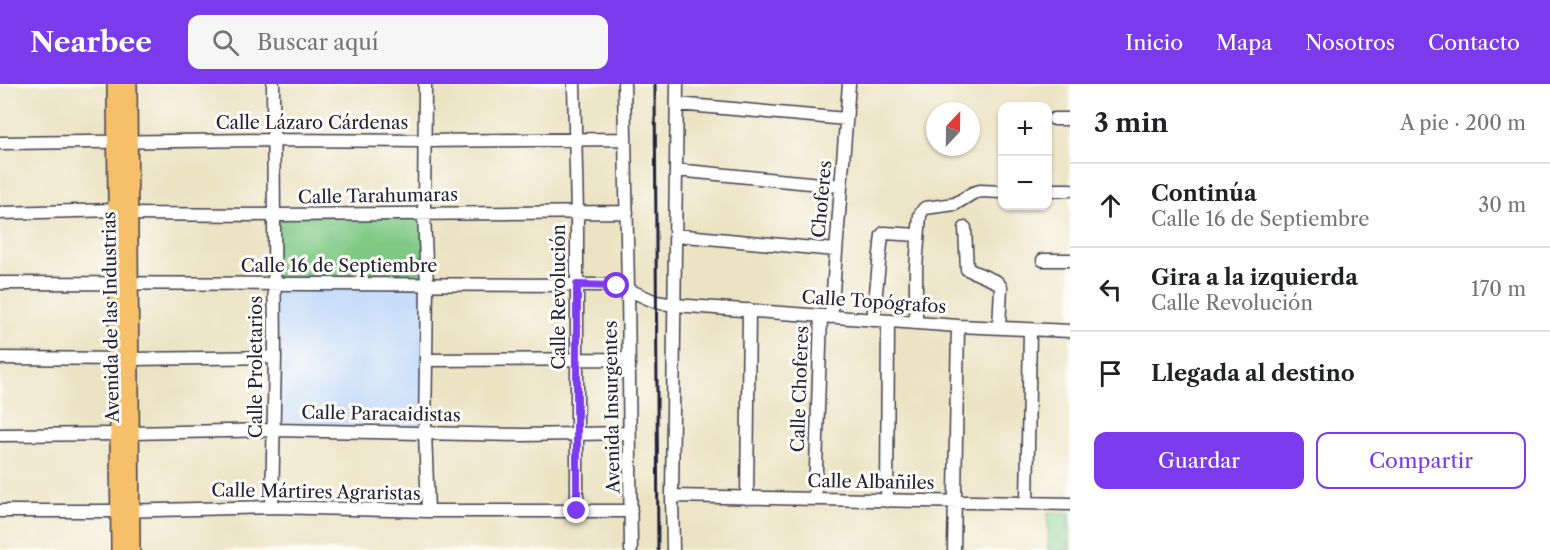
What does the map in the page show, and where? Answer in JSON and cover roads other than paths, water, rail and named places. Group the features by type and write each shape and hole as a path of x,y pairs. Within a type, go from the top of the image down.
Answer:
{"main road":[{"name":"Avenida de las Industrias","path":"115,84 122,143"},
{"name":"Avenida de las Industrias","path":"129,84 122,143 122,212 125,510 132,550"},
{"name":"Avenida de las Industrias","path":"119,550 125,510"}],"street":[{"name":"Calle Proletarios","path":"272,507 275,357 273,84"},
{"path":"425,84 424,214 428,511"},
{"name":"Calle Revolución","path":"574,84 577,213 577,511"},
{"name":"Avenida Insurgentes","path":"624,84 631,550"},
{"path":"673,550 677,84"},
{"name":"Choferes","path":"826,316 835,250 849,84"},
{"path":"677,104 846,119"},
{"path":"1054,119 1070,119"},
{"name":"Calle Lázaro Cárdenas","path":"0,143 625,139"},
{"path":"676,170 841,186"},
{"path":"916,323 915,277 920,215 923,210 955,204 980,190 998,192"},
{"path":"1052,190 1070,190"},
{"name":"Calle Tarahumaras","path":"0,213 122,212 274,215 627,212"},
{"path":"965,228 967,269 997,282 1001,287 999,328"},
{"path":"873,320 882,235 884,233 918,234"},
{"path":"675,236 835,250"},
{"path":"1043,260 1070,260"},
{"name":"Calle 16 de Septiembre","path":"0,283 612,285 656,302 675,305"},
{"name":"Calle Topógrafos","path":"675,305 958,326 1070,331"},
{"path":"747,498 749,310"},
{"name":"Calle Choferes","path":"815,499 826,316"},
{"path":"887,501 888,321"},
{"path":"954,550 958,326"},
{"path":"1027,503 1030,330"},
{"path":"0,358 275,357"},
{"path":"426,360 628,359"},
{"name":"Calle Paracaidistas","path":"0,435 274,430 522,435 630,433"},
{"name":"Calle Albañiles","path":"672,496 1070,504"},
{"name":"Calle Mártires Agraristas","path":"0,511 272,507 428,511 631,511"}],"railway":[{"path":"655,84 658,550"}]}
